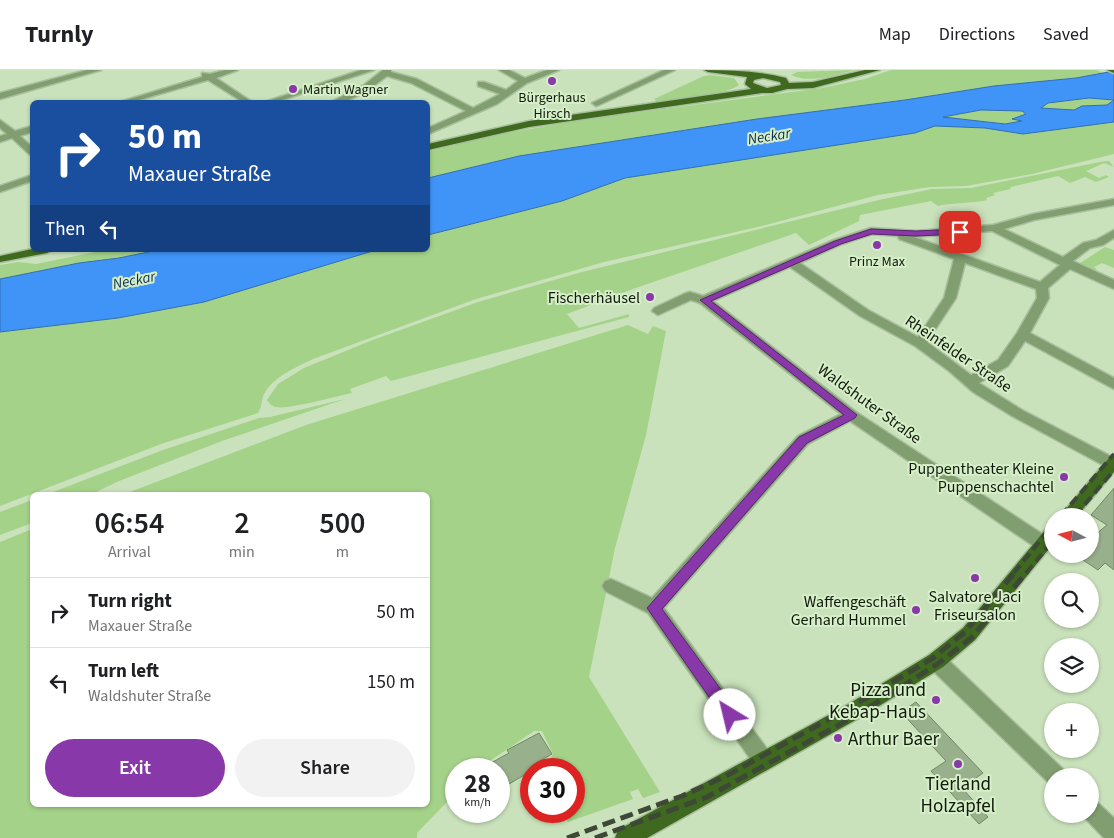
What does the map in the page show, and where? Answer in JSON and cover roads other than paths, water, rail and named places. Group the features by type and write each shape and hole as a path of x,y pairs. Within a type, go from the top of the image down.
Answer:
{"main road":[{"path":"708,70 723,71 752,81 762,90"},
{"path":"430,147 521,126 762,90 773,90 785,84 813,85 876,70"},
{"path":"736,94 752,81 772,76 785,84"},
{"path":"0,259 37,252"},
{"path":"1075,508 1114,464"},
{"path":"626,838 762,760 854,711 936,661 969,634 1044,544"}],"street":[{"path":"198,70 245,100"},
{"path":"131,100 234,70"},
{"path":"275,100 370,70"},
{"path":"503,70 524,81"},
{"path":"430,130 494,102 524,81 555,70"},
{"path":"596,103 667,70"},
{"path":"0,96 91,71"},
{"path":"339,100 367,87 386,71 414,81 473,111"},
{"path":"481,84 507,93"},
{"path":"0,123 30,150"},
{"path":"0,139 30,130"},
{"path":"0,189 30,179"},
{"path":"658,311 690,296 704,300 791,262 871,232 951,232 994,228 1033,217 1114,202"},
{"path":"994,228 1114,285"},
{"path":"892,233 1042,287"},
{"path":"1042,287 1065,267 1068,258 1086,245 1099,243 1114,233"},
{"path":"920,343 950,298 960,259"},
{"name":"Rheinfelder Straße","path":"791,262 864,312 920,343 978,389 1017,413 1114,464"},
{"path":"970,382 1002,363 1023,334 1043,298 1042,287"},
{"name":"Waldshuter Straße","path":"704,300 852,415 1044,536"},
{"path":"1023,334 1114,384"},
{"path":"654,608 803,440 852,415"},
{"path":"610,586 654,608 762,760"},
{"path":"936,661 1048,768"},
{"path":"1099,818 1114,832"}],"water":[{"name":"Neckar","path":"1114,71 1114,100 1114,122 1023,134 985,128 935,126 915,133 625,178 562,201 430,234 430,178 519,156 757,119 905,100 994,86 1076,78","holes":["1089,98 1114,100 1107,105 1082,106 1074,110 1041,108 1048,103","981,110 1022,111 1026,114 1012,119 1022,121 1005,124 943,117"]},
{"name":"Neckar","path":"148,252 369,252 204,302 118,318 0,332 0,279 79,263"}],"railway":[{"path":"1068,508 1114,454"},
{"path":"1082,508 1114,470"},
{"path":"1014,573 1044,536"},
{"path":"1026,573 1044,552"},
{"path":"567,838 682,796 726,776 851,707 933,658 965,632 1015,572"},
{"path":"595,838 707,797 857,715 939,663 971,638 1027,572"}],"place":[{"name":"Bürgerhaus Hirsch","path":"552,81"},
{"name":"Martin Wagner","path":"293,89"},
{"name":"Prinz Max","path":"877,245"},
{"name":"Fischerhäusel","path":"650,297"},
{"name":"Puppentheater Kleine Puppenschachtel","path":"1064,477"},
{"name":"Salvatore Jaci Friseursalon","path":"975,578"},
{"name":"Waffengeschäft Gerhard Hummel","path":"916,610"},
{"name":"Pizza und Kebap-Haus","path":"936,700"},
{"name":"Arthur Baer","path":"838,738"},
{"name":"Tierland Holzapfel","path":"958,764"}]}
